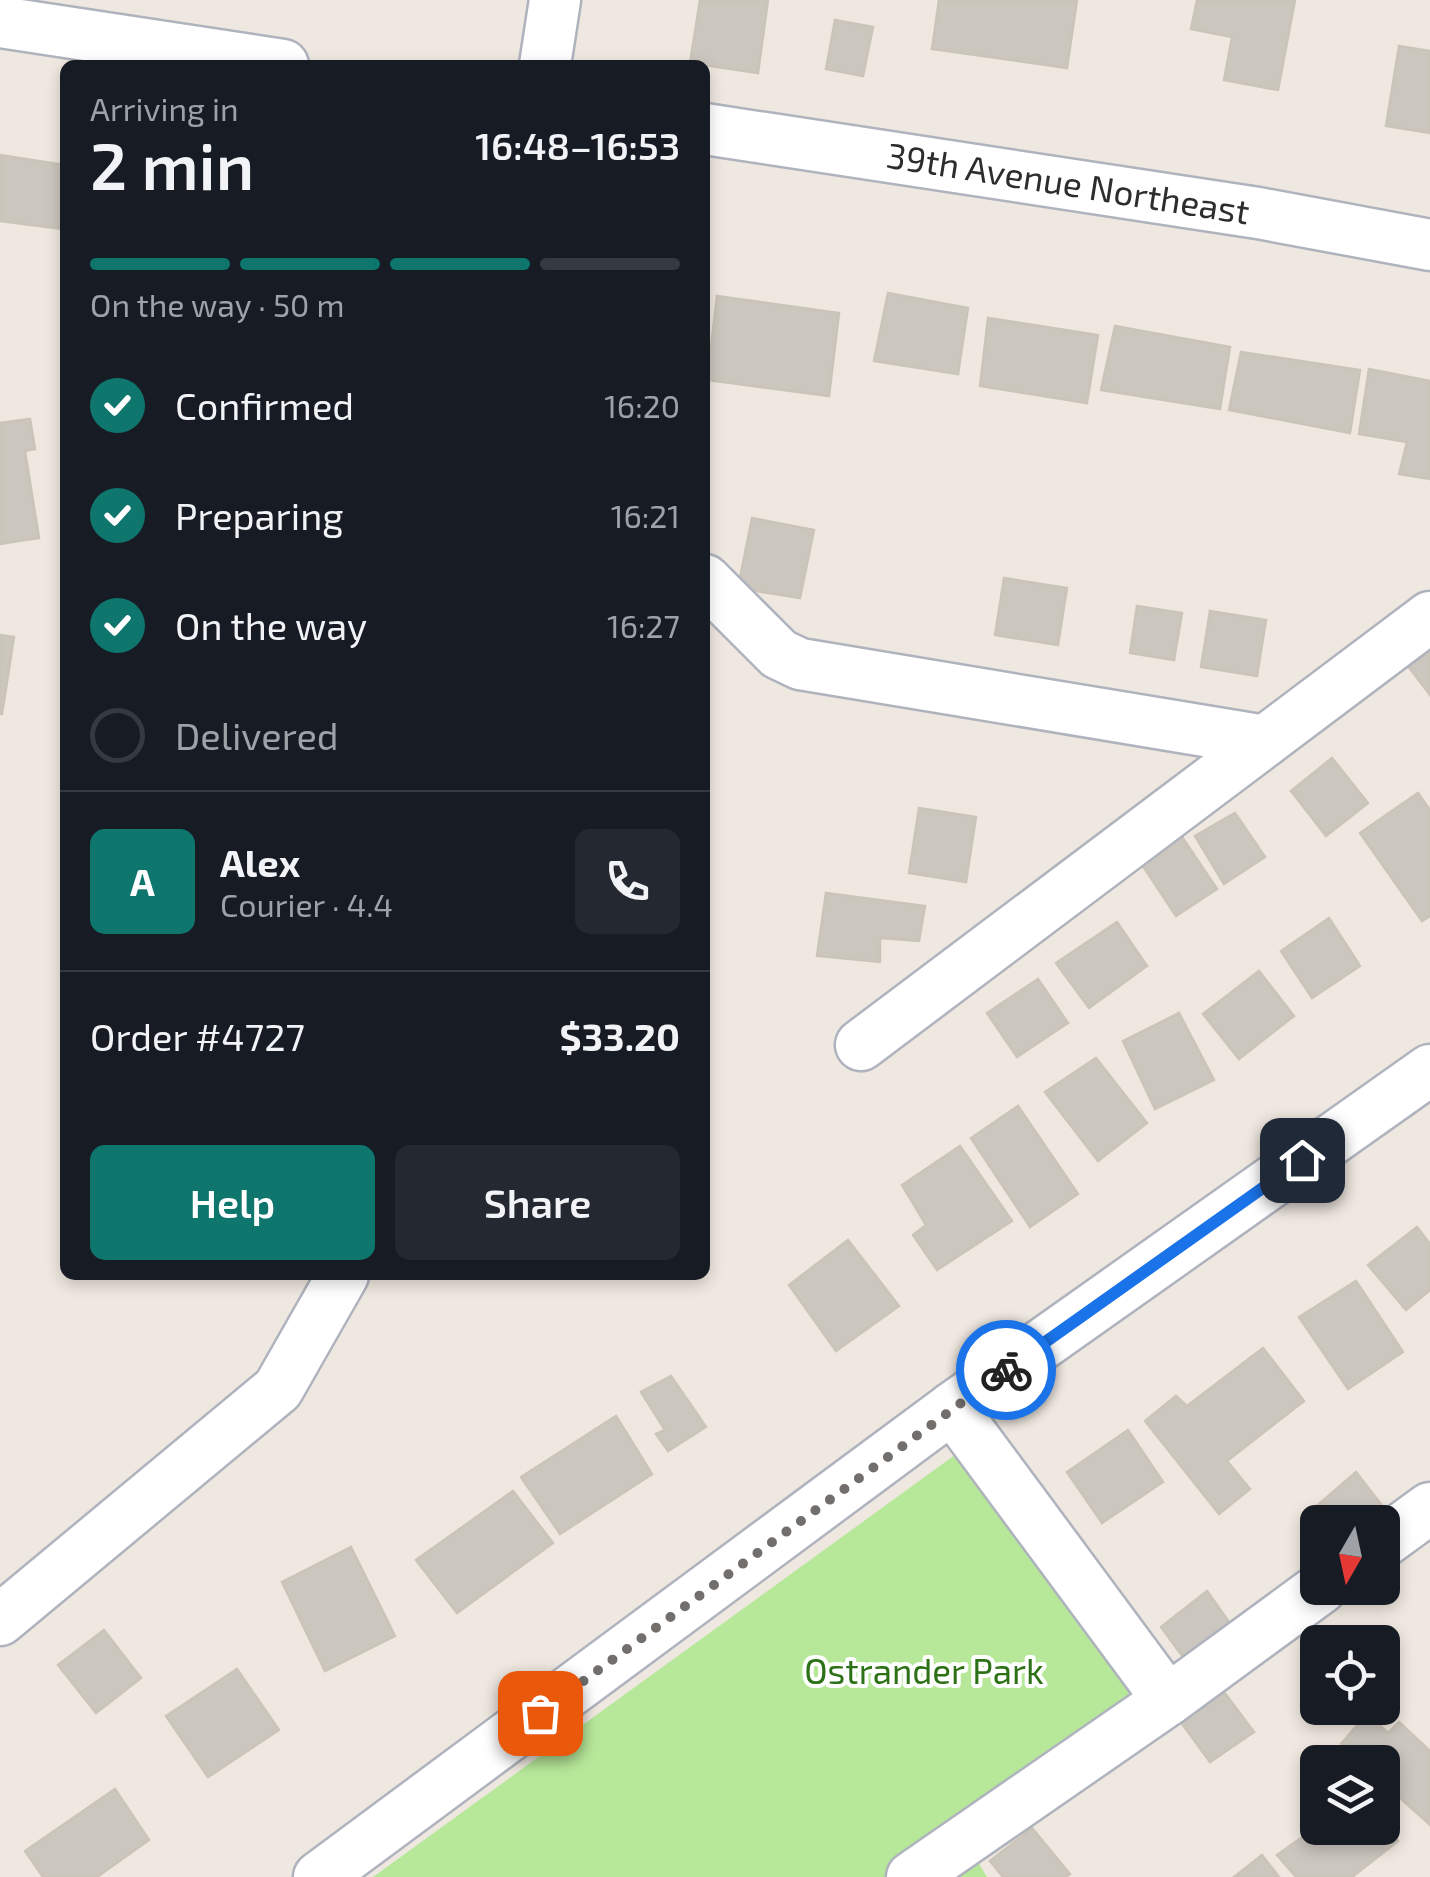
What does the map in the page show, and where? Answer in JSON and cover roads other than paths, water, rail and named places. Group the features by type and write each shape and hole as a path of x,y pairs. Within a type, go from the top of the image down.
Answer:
{"street":[{"path":"546,60 556,0"},
{"path":"0,22 250,60"},
{"name":"39th Avenue Northeast","path":"710,130 1258,213 1430,244"},
{"path":"710,585 778,654 800,664 1264,742"},
{"path":"861,1045 1430,617"},
{"path":"319,1877 952,1408 1430,1070"},
{"path":"0,1620 278,1389 340,1280"},
{"path":"952,1408 1168,1700"},
{"path":"1400,1529 1430,1508"},
{"path":"912,1877 1300,1603"}],"park label":[{"name":"Ostrander Park","path":"924,1672"}]}
